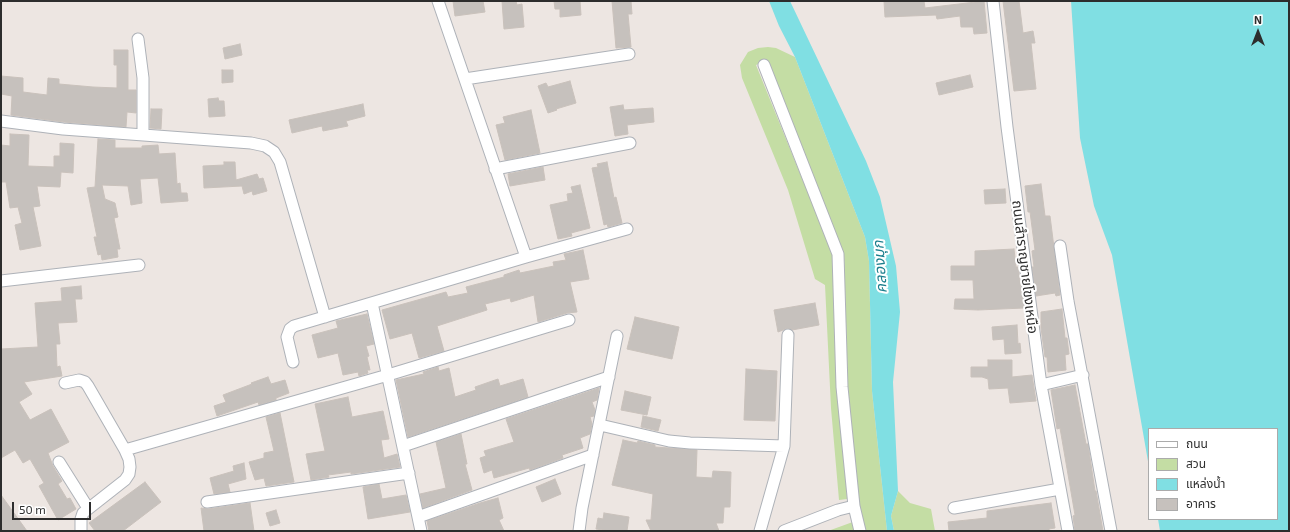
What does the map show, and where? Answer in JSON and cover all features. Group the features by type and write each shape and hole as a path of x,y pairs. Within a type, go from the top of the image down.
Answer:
{"street":[{"path":"438,1 526,256"},
{"name":"ถนนสำราญชายโขงเหนือ","path":"993,1 1007,127 1041,385 1068,531"},
{"path":"138,39 143,78 143,135"},
{"path":"464,79 629,54"},
{"path":"764,66 838,254 842,387 854,506 860,531"},
{"path":"1,121 63,129 252,143 265,146 274,152 280,162 325,317"},
{"path":"495,169 630,143"},
{"path":"293,362 288,337 290,329 294,326 526,256 627,229"},
{"path":"1060,246 1068,301 1111,531"},
{"path":"1,281 139,265"},
{"path":"372,303 421,531"},
{"path":"125,450 568,320"},
{"path":"760,531 784,446 788,335"},
{"path":"579,531 582,508 600,426 617,336"},
{"path":"1041,385 1083,375"},
{"path":"403,446 609,377"},
{"path":"65,383 79,380 88,386 125,450 129,459 130,467 129,474 125,480 83,512 81,519 81,531"},
{"path":"600,426 669,441 784,446"},
{"path":"418,517 593,455"},
{"path":"59,462 88,508"},
{"path":"206,502 409,473"},
{"path":"954,508 1060,489"},
{"path":"784,531 838,510 854,506"}],"green space":[{"path":"758,48 776,48 795,57 865,237 869,261 872,391 887,531 828,531 861,519 858,503 848,386 844,254 768,60 756,65 833,255 847,499 839,500 831,408 825,285 815,279 788,190 742,78 740,65 748,52"},
{"path":"898,491 910,503 931,509 935,531 894,531 891,516"}],"water":[{"name":"คลองมุก","path":"769,1 790,1 866,161 880,197 896,266 900,312 893,382 898,491 891,516 894,531 887,531 872,391 869,261 865,237 795,57 779,26"},
{"path":"1071,1 1289,1 1289,531 1160,531 1158,520 1278,520 1278,428 1148,428 1148,461 1112,255 1094,206 1080,138"}],"building":[{"path":"453,1 483,1 485,12 455,16"},
{"path":"502,1 516,1 517,5 522,4 524,27 504,29"},
{"path":"554,1 580,1 581,15 560,17 560,9 555,9"},
{"path":"612,1 631,1 632,14 628,14 631,47 616,48"},
{"path":"884,1 924,1 925,8 984,1 987,33 974,34 973,27 961,27 960,16 937,19 936,15 885,17"},
{"path":"1003,1 1019,1 1023,33 1033,31 1035,43 1031,43 1036,89 1014,91"},
{"path":"240,44 242,55 225,59 223,48"},
{"path":"114,50 128,50 128,90 136,90 136,113 127,112 126,127 64,122 11,115 12,96 1,94 1,76 23,78 23,92 47,95 48,78 59,79 59,84 117,88 117,65 114,65"},
{"path":"222,70 233,70 233,82 222,83"},
{"path":"970,75 973,87 939,95 936,83"},
{"path":"570,81 576,103 548,113 538,86 546,83 548,87"},
{"path":"218,98 219,101 224,101 225,116 209,117 208,99"},
{"path":"363,104 365,116 346,121 348,126 323,131 322,126 292,133 289,120"},
{"path":"623,105 624,110 653,108 654,122 627,125 628,134 615,136 610,107"},
{"path":"151,109 162,109 161,129 150,128"},
{"path":"531,110 540,153 505,160 496,125 505,123 503,117"},
{"path":"10,134 29,135 28,166 54,167 54,156 60,156 60,143 74,144 73,173 61,172 60,187 37,186 40,206 33,207 41,246 20,250 15,225 22,223 18,207 10,208 6,182 1,182 1,145 10,146"},
{"path":"98,139 115,140 115,148 142,148 142,146 158,145 159,154 175,153 177,184 180,183 181,193 187,193 188,201 161,203 158,178 140,179 142,203 131,205 128,186 102,185 105,199 115,203 118,217 114,218 120,249 117,249 118,257 102,260 101,254 98,255 94,237 97,237 87,188 95,187"},
{"path":"224,162 235,162 236,180 257,174 259,179 263,178 267,191 253,195 252,191 244,194 242,186 204,188 203,166 224,165"},
{"path":"607,162 614,198 616,197 622,223 608,227 607,224 604,225 592,168 598,167 597,164"},
{"path":"543,167 545,180 510,186 508,174"},
{"path":"1041,184 1045,216 1050,216 1060,295 1056,296 1055,293 1036,296 1032,267 1034,267 1032,251 1035,250 1025,186"},
{"path":"580,185 590,228 571,233 572,236 558,239 550,205 568,201 567,194 573,193 571,187"},
{"path":"1005,189 1006,203 985,204 984,190"},
{"path":"1014,249 1024,308 978,310 954,309 955,299 974,299 973,280 951,280 951,266 975,266 975,251"},
{"path":"583,250 589,279 570,282 577,312 567,313 538,322 534,295 511,302 510,298 485,304 487,310 437,326 444,351 419,358 412,333 390,339 382,310 446,292 448,297 468,293 466,287 504,277 504,275 519,270 520,273 554,266 553,262 566,260 564,254"},
{"path":"81,286 82,299 75,299 77,322 58,323 60,344 56,344 57,367 60,366 62,376 24,382 32,394 19,402 30,420 51,409 69,442 48,453 53,466 62,481 58,484 67,499 70,498 76,509 58,520 39,486 44,483 30,459 23,463 15,450 1,458 1,349 38,347 35,303 62,301 61,288"},
{"path":"815,303 819,325 792,330 788,328 778,332 774,310"},
{"path":"1062,309 1065,338 1067,338 1069,354 1065,355 1066,370 1048,372 1047,357 1045,357 1041,328 1041,312"},
{"path":"367,314 374,344 366,346 369,356 367,357 370,370 367,370 368,373 359,376 358,372 343,375 338,353 318,358 312,335 338,328 336,321"},
{"path":"635,317 679,327 672,359 627,349"},
{"path":"1017,325 1018,344 1020,343 1021,353 1005,354 1004,339 993,340 992,327"},
{"path":"988,360 1012,360 1012,377 1032,375 1036,401 1010,403 1008,388 989,389 988,379 982,377 971,377 971,367 988,367"},
{"path":"438,367 439,371 449,368 455,397 476,390 475,387 498,379 500,386 523,379 528,397 408,437 396,380 424,374 423,372"},
{"path":"746,369 777,371 775,421 744,420"},
{"path":"268,377 271,384 285,380 289,393 276,398 276,400 259,405 258,402 217,416 214,406 226,402 223,395"},
{"path":"1075,385 1086,444 1088,444 1103,531 1075,531 1073,516 1075,515 1060,428 1057,429 1051,390"},
{"path":"599,388 597,400 592,402 595,410 594,416 590,417 592,424 590,434 580,438 583,448 562,455 563,458 530,470 529,468 494,478 492,470 484,473 480,458 486,456 484,451 514,442 506,419"},
{"path":"625,391 651,397 647,415 621,410"},
{"path":"348,397 352,417 383,411 389,439 381,440 384,458 397,454 400,467 351,474 351,472 328,475 329,477 311,480 306,454 325,451 315,404"},
{"path":"280,413 294,482 266,486 264,478 255,480 249,462 264,458 264,453 274,451 266,417"},
{"path":"643,416 661,420 658,431 641,427"},
{"path":"461,434 467,464 465,464 472,490 423,508 420,494 446,488 436,442"},
{"path":"623,440 637,443 638,441 655,445 655,447 697,450 696,477 712,478 713,471 731,472 730,507 724,507 723,523 716,523 719,531 651,531 646,520 651,520 653,494 612,485"},
{"path":"244,463 246,479 228,484 230,492 214,494 210,478 234,471 233,466"},
{"path":"555,479 561,494 542,502 536,487"},
{"path":"145,482 161,502 123,531 95,531 89,523"},
{"path":"379,484 382,499 406,495 410,512 368,519 363,487"},
{"path":"1,495 27,531 1,531"},
{"path":"498,498 503,518 499,520 504,531 429,531 427,521"},
{"path":"250,503 254,531 204,531 201,508 208,509"},
{"path":"1051,503 1055,528 1049,529 1049,531 949,531 948,522 987,518 987,511"},
{"path":"276,510 280,523 270,526 266,513"},
{"path":"604,513 629,517 627,531 596,529 598,518 603,519"}]}
